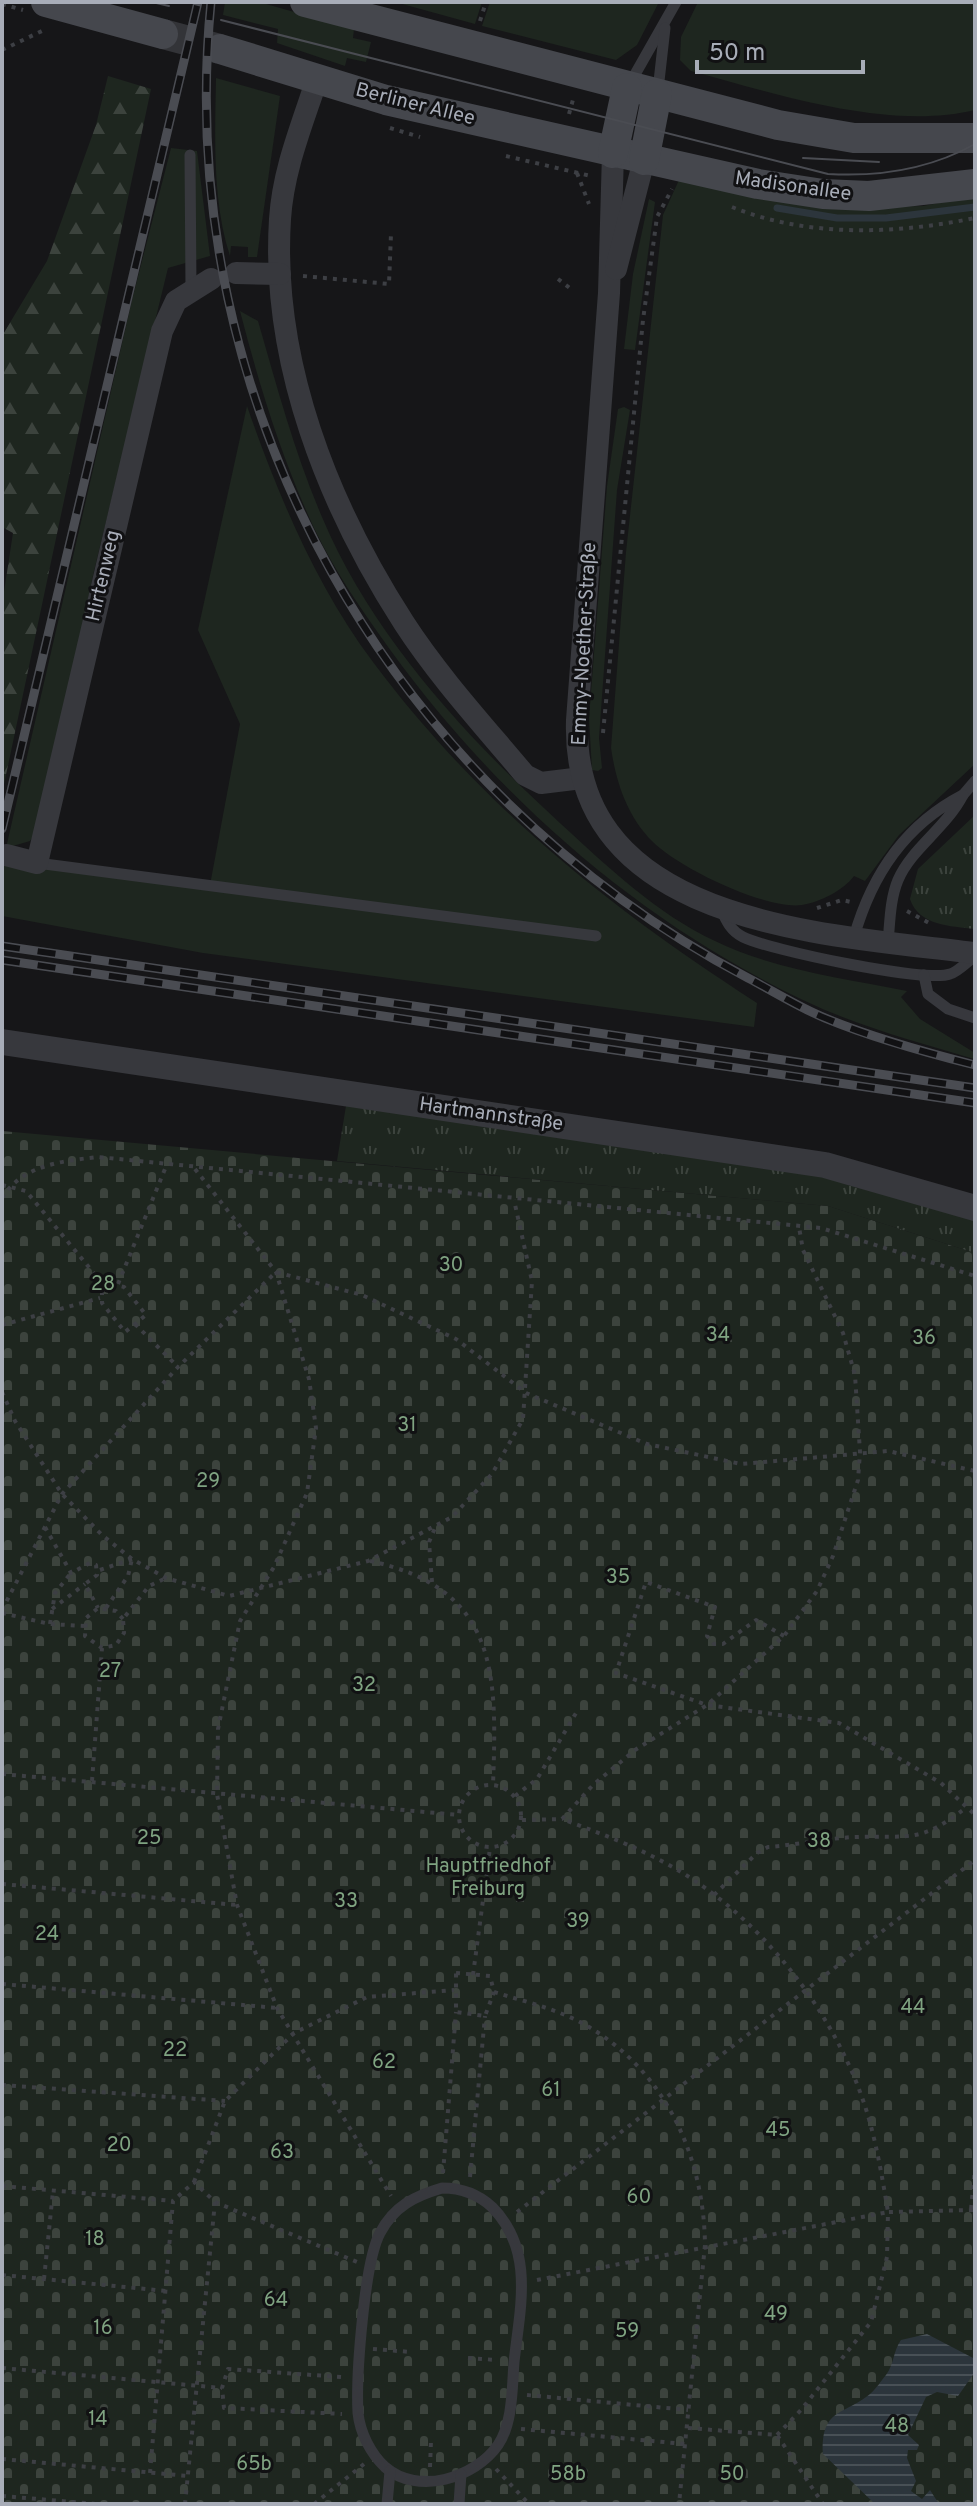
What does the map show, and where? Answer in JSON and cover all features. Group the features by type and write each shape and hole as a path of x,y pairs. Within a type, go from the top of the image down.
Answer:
{"main road":[{"path":"305,2 778,125 854,138 975,138"},
{"path":"50,15 163,34"},
{"name":"Berliner Allee","path":"220,49 386,100 613,153"},
{"path":"613,153 627,88"},
{"path":"644,160 657,94"},
{"name":"Madisonallee","path":"613,153 823,194 869,196 975,184"}],"street":[{"path":"317,79 285,184 280,218 280,274 296,379 325,474 365,560 406,626 525,775 541,783 582,778"},
{"name":"Emmy-Noether-Straße","path":"613,153 609,293 577,720 582,778 599,818 630,857 669,884 721,908 779,925 975,954"},
{"name":"Emmy-Noether-Straße","path":"609,293 644,160"},
{"path":"236,273 280,274"},
{"name":"Hirtenweg","path":"37,863 162,331 176,301 201,284"},
{"path":"6,855 37,863"},
{"name":"Hartmannstraße","path":"2,1042 825,1165 975,1208"}],"lane":[{"path":"627,88 676,2"},
{"path":"657,94 665,23"},
{"path":"190,155 201,284"},
{"path":"888,942 891,908 898,880 909,861 950,819 974,782"},
{"path":"854,937 878,872 897,847 930,813 963,795"},
{"path":"37,863 596,936"},
{"path":"721,908 728,926 742,937 801,956 924,975 950,974 975,954"},
{"path":"924,975 928,994 948,1009 975,1018"},
{"path":"442,2188 468,2192 487,2203 506,2221 517,2243 523,2283 506,2428 486,2459 446,2481 430,2482 390,2471 376,2455 364,2437 358,2415 359,2379 370,2268 380,2234 398,2208 416,2195 442,2188"},
{"path":"387,2504 390,2471"},
{"path":"459,2504 461,2474"}],"path":[{"path":"478,31 486,2"},
{"path":"2,50 50,15"},
{"path":"555,168 577,173"},
{"path":"603,742 618,552 657,217 671,192 684,194"},
{"path":"723,203 781,221 849,231 975,218"},
{"path":"280,274 389,284 391,234"},
{"path":"558,279 571,289"},
{"path":"813,910 842,900 864,904"},
{"path":"891,908 909,911 940,930"},
{"path":"2,1198 9,1187 34,1169 66,1160 98,1157 195,1169 821,1228 975,1276"},
{"path":"2,1325 101,1298 106,1288 118,1284 167,1164"},
{"path":"195,1169 276,1272 309,1379 316,1428 307,1493 262,1589 240,1621 218,1729 217,1794 237,1905 277,2008 398,2208"},
{"path":"2,1185 26,1191 106,1288"},
{"path":"2,1392 15,1421 62,1494 102,1535 132,1559 166,1578 229,1596 368,1561 452,1517 492,1474 523,1419 532,1281 514,1200"},
{"path":"562,1819 593,1785 635,1750 707,1705 784,1636 817,1591 833,1556 858,1480 860,1452 855,1375 843,1333 803,1250 799,1227"},
{"path":"84,1626 50,1624 2,1612 62,1494 178,1367 276,1272"},
{"path":"276,1272 362,1295 456,1339 526,1393 647,1444 741,1464 888,1451 975,1471"},
{"path":"101,1298 125,1332 146,1315 118,1284"},
{"path":"135,1324 178,1367"},
{"path":"432,1582 429,1542 435,1526"},
{"path":"45,1527 71,1573"},
{"path":"52,1609 99,1570 132,1559"},
{"path":"106,1608 128,1576 132,1559"},
{"path":"368,1561 402,1568 432,1582 465,1612 487,1652 496,1701 493,1785"},
{"path":"50,1624 55,1593 71,1573 90,1563 99,1570"},
{"path":"123,1619 106,1608 98,1608 91,1612 84,1626 85,1636 102,1648 109,1648 121,1640 123,1619 149,1586 166,1578"},
{"path":"784,1636 756,1620 723,1644 714,1644 707,1636 715,1607 646,1582 616,1673 707,1705 839,1723 941,1783 975,1815"},
{"path":"85,1584 98,1608"},
{"path":"92,1781 102,1648"},
{"path":"515,1796 537,1779 576,1713"},
{"path":"2,1774 459,1815"},
{"path":"493,1785 515,1796 522,1820 511,1840 490,1848 467,1838 459,1815 461,1803 469,1793 493,1785"},
{"path":"714,1895 757,1853 768,1847 855,1837 915,1837 944,1825 967,1807"},
{"path":"522,1820 562,1819 614,1838 670,1866 714,1895 776,1955 806,1992 836,2042 864,2103 878,2152 888,2212 887,2257 871,2322 801,2410 777,2435"},
{"path":"473,1975 490,1848"},
{"path":"506,2221 975,1860"},
{"path":"2,1884 237,1905"},
{"path":"442,2188 456,2012 456,1973 490,1976 494,1992 485,2016 468,2192"},
{"path":"2,1984 277,2008"},
{"path":"150,2473 173,2201 194,2182 225,2101 294,2033 367,1997 454,1990"},
{"path":"494,1992 545,2007 581,2023 617,2047 665,2098 697,2170 704,2207 705,2245 679,2504"},
{"path":"456,2012 485,2016"},
{"path":"2,2085 225,2101"},
{"path":"523,2283 705,2245 888,2212 973,2210 975,2168"},
{"path":"194,2182 215,2202 370,2268"},
{"path":"2,2186 173,2201"},
{"path":"44,2279 53,2191"},
{"path":"185,2504 215,2202"},
{"path":"2,2275 166,2291"},
{"path":"362,2348 411,2352"},
{"path":"468,2358 514,2362"},
{"path":"2,2368 222,2388"},
{"path":"358,2415 224,2408 222,2388 228,2369 359,2379"},
{"path":"511,2394 688,2410"},
{"path":"506,2428 685,2444"},
{"path":"688,2428 777,2435"},
{"path":"777,2435 823,2504"},
{"path":"430,2482 431,2441"},
{"path":"314,2504 376,2455"},
{"path":"2,2459 188,2476"},
{"path":"486,2459 529,2504"},
{"path":"2,2496 97,2504"}],"green space":[{"path":"225,2 259,2 354,29 353,38 371,42 366,62 347,58 345,66 277,43 278,29 223,15"},
{"path":"395,2 482,2 475,24"},
{"path":"490,2 659,2 637,45 616,60 482,26"},
{"path":"698,2 975,2 975,110 906,116 869,113 795,99 691,71 680,60 681,37"},
{"path":"108,76 151,89 3,789 2,605 13,533 2,527 2,336 47,261 96,125"},
{"path":"216,78 280,96 257,257 248,257 248,247 231,246 230,256 224,235 216,168"},
{"path":"171,148 197,151 210,256 168,268 94,571 39,828 30,841 6,848 132,300"},
{"path":"679,180 872,207 923,206 975,196 975,764 899,835 865,881 854,876 831,895 802,905 766,901 722,885 664,851 643,831 629,810 611,748 626,552 663,215"},
{"path":"649,199 655,202 635,350 624,349 633,274"},
{"path":"240,311 258,321 303,469 343,561 395,644 425,683 491,756 597,857 673,917 715,941 761,959 809,972 907,991 901,997 920,1019 975,1053 974,1059 844,1018 742,968 628,894 525,805 433,705 381,636 331,560 302,502 282,449"},
{"path":"247,406 285,506 316,571 352,633 414,713 457,762 549,850 649,929 757,1003 754,1027 203,953 2,916 2,862 210,885 240,724 198,630"},
{"path":"624,407 630,410 617,490 599,738 602,768 598,771 592,770 589,718 607,486 618,409"},
{"path":"974,816 975,929 928,920 914,908 910,899 918,869"},
{"path":"347,1100 822,1173 975,1216 975,1253 828,1206 337,1161"},
{"name":"Hauptfriedhof Freiburg","path":"2,1131 828,1206 975,1253 975,2504 2,2504"}],"shaded area":[{"path":"927,2334 975,2359 975,2372 958,2396 937,2392 926,2397 908,2435 919,2445 917,2450 908,2450 907,2458 916,2481 911,2491 922,2499 930,2490 939,2504 875,2504 823,2454 826,2428 836,2415 876,2387 889,2371 901,2340"}],"waterway":[{"path":"777,208 837,218 886,218 975,207"}],"tunnel":[{"path":"163,34 220,49"}],"tram line":[{"path":"152,2 169,6"},
{"path":"221,20 828,174 904,170 940,160 975,144"},
{"path":"803,158 879,162"}],"railway":[{"path":"2,829 198,2"},
{"path":"211,2 208,152 228,299 269,439 331,571 411,694 508,803 621,899 748,978 815,1014 880,1038 975,1065"},
{"path":"2,946 975,1088"},
{"path":"2,960 975,1103"}],"park label":[{"name":"30","path":"451,1266"},
{"name":"28","path":"103,1285"},
{"name":"34","path":"718,1336"},
{"name":"36","path":"924,1339"},
{"name":"31","path":"407,1426"},
{"name":"29","path":"208,1482"},
{"name":"35","path":"618,1578"},
{"name":"27","path":"110,1672"},
{"name":"32","path":"364,1686"},
{"name":"25","path":"149,1839"},
{"name":"38","path":"819,1842"},
{"name":"33","path":"346,1902"},
{"name":"39","path":"578,1922"},
{"name":"24","path":"47,1935"},
{"name":"44","path":"913,2008"},
{"name":"22","path":"175,2051"},
{"name":"62","path":"384,2063"},
{"name":"61","path":"551,2091"},
{"name":"45","path":"778,2131"},
{"name":"20","path":"119,2146"},
{"name":"63","path":"282,2153"},
{"name":"60","path":"639,2198"},
{"name":"18","path":"95,2240"},
{"name":"64","path":"276,2301"},
{"name":"49","path":"776,2315"},
{"name":"16","path":"103,2329"},
{"name":"59","path":"627,2332"},
{"name":"14","path":"98,2420"},
{"name":"48","path":"897,2427"},
{"name":"65b","path":"254,2465"},
{"name":"58b","path":"568,2475"},
{"name":"50","path":"732,2475"}]}
